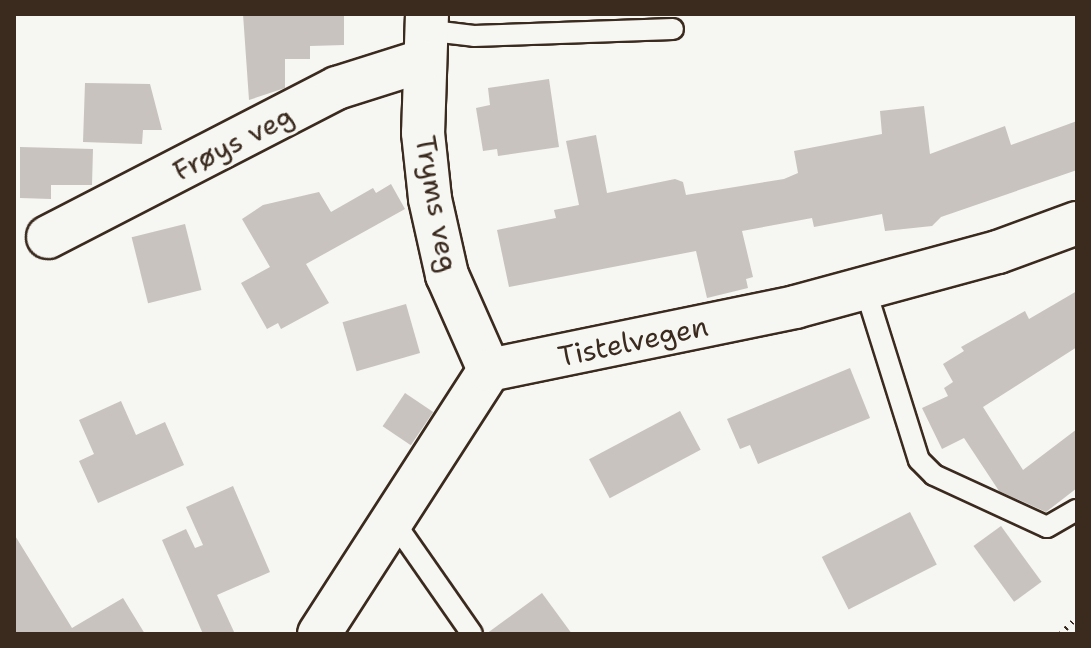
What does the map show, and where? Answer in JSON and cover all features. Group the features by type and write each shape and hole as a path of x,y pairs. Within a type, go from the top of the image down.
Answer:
{"street":[{"name":"Frøys veg","path":"48,237 337,88 425,35"},
{"name":"Tryms veg","path":"425,35 430,199 447,275 489,370"},
{"name":"Tistelvegen","path":"489,370 865,288 998,252 1077,223"},
{"path":"319,634 394,522 442,437 489,370"}],"lane":[{"path":"425,35 673,29"},
{"path":"865,288 919,460 934,475 1047,527 1077,510"},
{"path":"394,522 472,634"}],"path":[{"path":"1060,634 1077,617"}],"building":[{"path":"243,14 344,14 344,45 310,46 310,59 285,59 285,88 249,100"},
{"path":"549,79 559,147 498,156 497,149 483,151 476,108 490,105 488,88"},
{"path":"85,83 150,84 162,130 143,130 142,144 83,142"},
{"path":"924,106 930,154 1005,126 1011,145 1077,121 1077,170 941,217 932,226 885,231 882,214 814,227 812,218 742,231 753,277 746,279 748,288 707,298 696,251 509,287 497,230 556,218 554,210 579,205 566,141 596,135 607,193 675,179 683,182 686,195 784,179 798,173 794,151 882,134 880,111"},
{"path":"20,147 93,149 92,185 51,185 51,199 20,198"},
{"path":"391,184 405,209 306,264 329,303 281,329 278,323 267,329 241,283 270,267 242,219 263,205 319,192 331,212 373,188 376,193"},
{"path":"185,224 201,290 148,303 132,237"},
{"path":"1077,291 1077,347 983,407 1023,470 1077,429 1077,488 1046,512 999,491 964,438 942,449 922,408 948,396 944,388 953,382 943,364 964,351 961,347 1025,311 1029,319"},
{"path":"406,304 420,353 357,371 343,322"},
{"path":"850,368 870,418 758,464 750,445 740,449 727,419"},
{"path":"405,393 433,412 411,445 383,426"},
{"path":"121,401 136,435 165,422 184,465 98,503 79,461 94,454 79,420"},
{"path":"680,411 701,450 610,498 589,459"},
{"path":"233,486 270,572 217,595 235,634 203,634 162,540 186,529 195,548 203,545 186,507"},
{"path":"910,512 937,565 849,610 822,557"},
{"path":"1001,526 1042,582 1014,602 973,546"},
{"path":"14,534 72,628 123,598 145,634 14,634"},
{"path":"542,593 572,634 486,634"}]}
